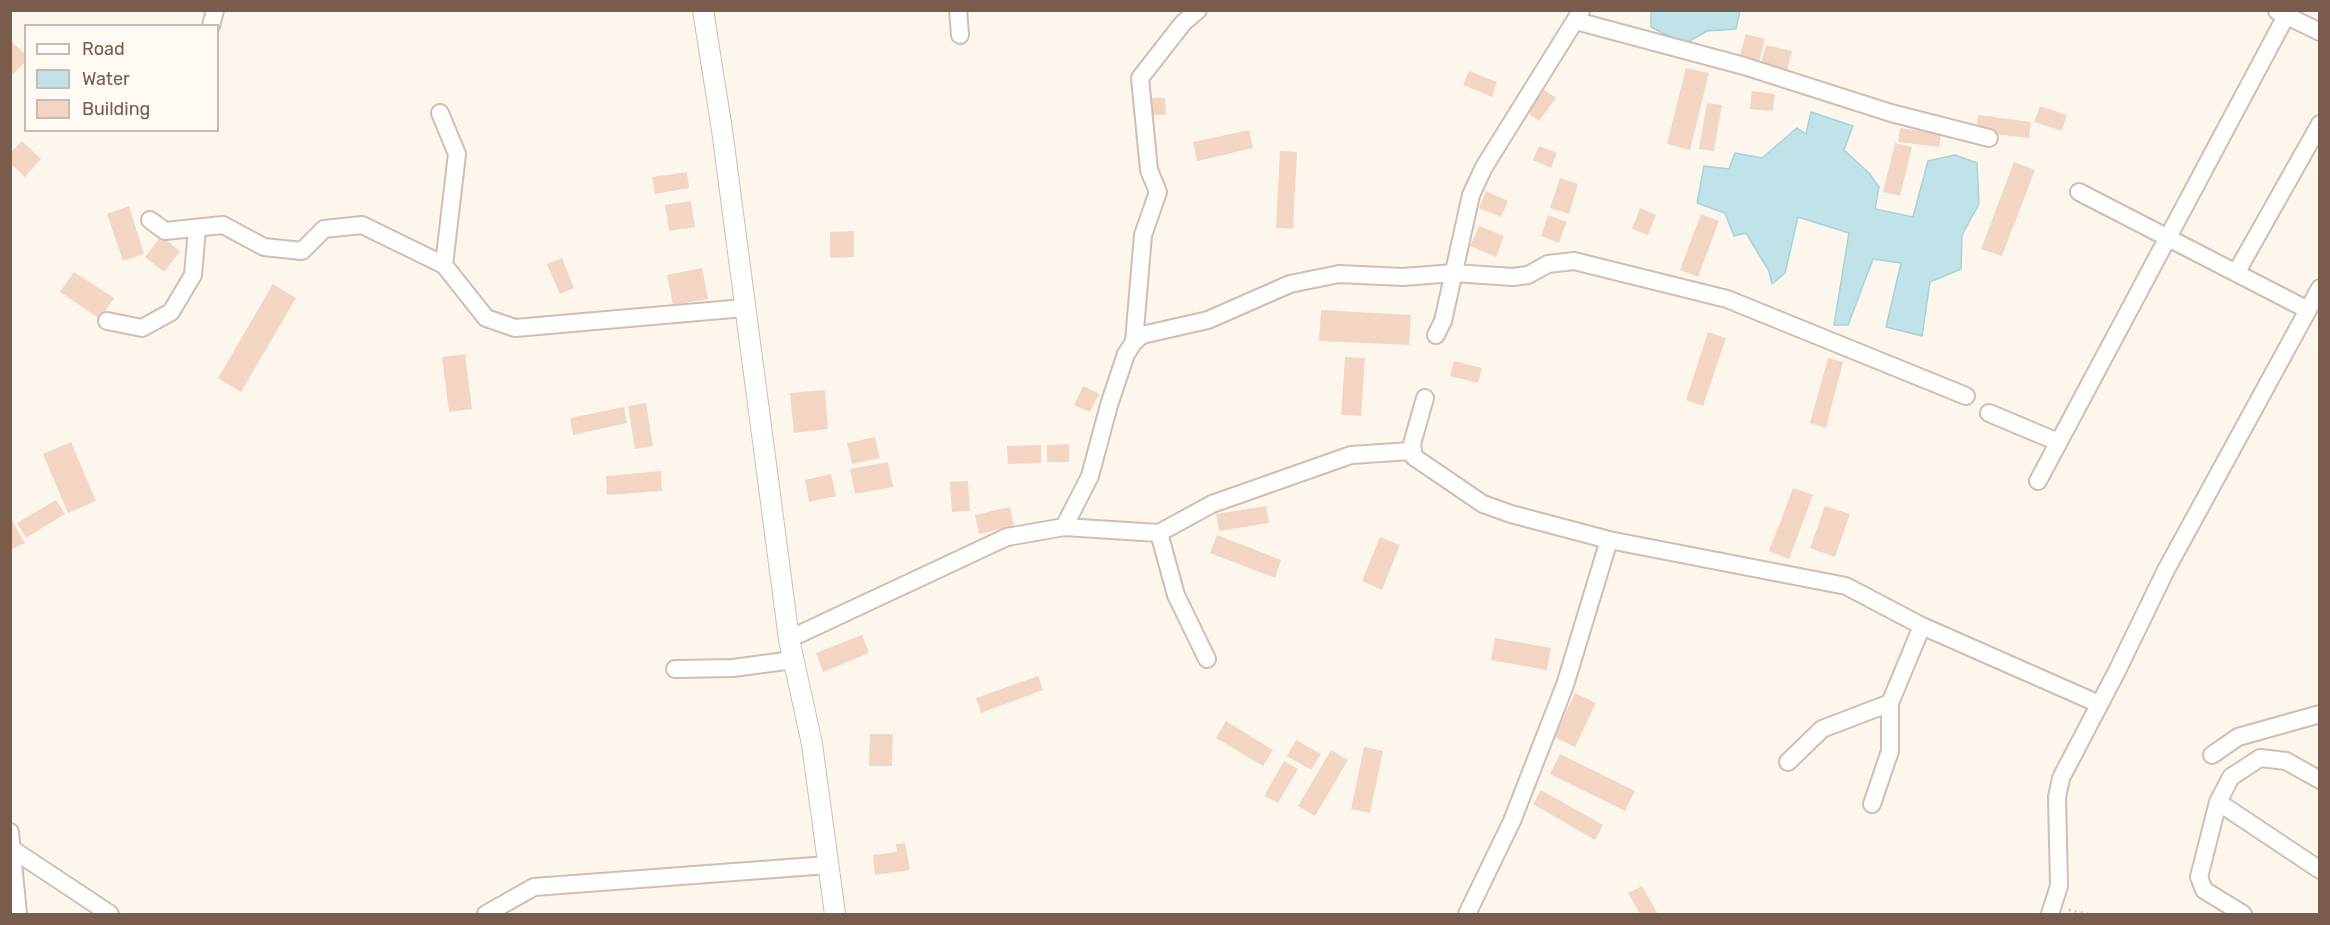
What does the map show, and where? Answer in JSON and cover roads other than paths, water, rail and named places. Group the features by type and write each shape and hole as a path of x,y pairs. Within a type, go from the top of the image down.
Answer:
{"street":[{"path":"703,10 722,130 789,639 812,744 835,915"},
{"path":"958,10 960,35"},
{"path":"1134,342 1143,235 1158,192 1149,170 1140,78 1183,23 1198,10"},
{"path":"2037,481 2168,237 2281,13 2319,33"},
{"path":"1436,335 1454,273 1470,195 1484,167 1579,16 1891,113 1989,138"},
{"path":"440,113 457,154 444,265"},
{"path":"2236,273 2319,123"},
{"path":"2079,192 2308,310"},
{"path":"150,220 165,231 223,225 264,247 302,251 324,229 362,225 444,265 486,318 515,328 744,308"},
{"path":"107,321 142,328 171,312 194,275 197,229"},
{"path":"1064,527 1090,476 1109,405 1126,354 1142,334 1208,320 1290,284 1339,274 1403,277 1454,273 1513,277 1527,275 1559,261 1585,264 1727,299 1966,396"},
{"path":"2050,915 2059,886 2059,787 2176,551 2319,288"},
{"path":"1425,398 1411,451 1414,457 1483,504 1511,514 1609,540 1830,581 1865,594 1922,626 2099,704"},
{"path":"1989,412 2058,442"},
{"path":"789,639 1007,537 1064,527 1159,533 1212,504 1351,455 1411,451"},
{"path":"1159,533 1176,595 1206,659"},
{"path":"1467,915 1512,821 1565,685 1609,540"},
{"path":"1872,804 1890,751 1890,703 1922,626"},
{"path":"675,669 733,668 793,660"},
{"path":"1788,762 1822,729 1890,703"},
{"path":"2212,755 2238,737 2319,714"},
{"path":"2243,915 2204,890 2199,877 2218,802 2231,777 2260,759 2286,761 2319,780"},
{"path":"2218,802 2319,870"},
{"path":"10,832 18,915"},
{"path":"11,856 110,915"},
{"path":"486,915 534,887 828,865"}],"water":[{"path":"1651,11 1740,11 1736,29 1707,31 1684,44 1651,27"},
{"path":"1811,112 1853,126 1844,150 1869,173 1879,187 1875,209 1913,217 1928,161 1955,155 1977,163 1979,204 1962,235 1961,269 1930,282 1922,336 1886,327 1901,263 1873,259 1848,325 1834,325 1849,233 1798,217 1785,273 1772,284 1769,271 1746,233 1734,236 1725,213 1697,203 1704,166 1729,169 1735,153 1762,158 1797,128 1806,134"}]}
